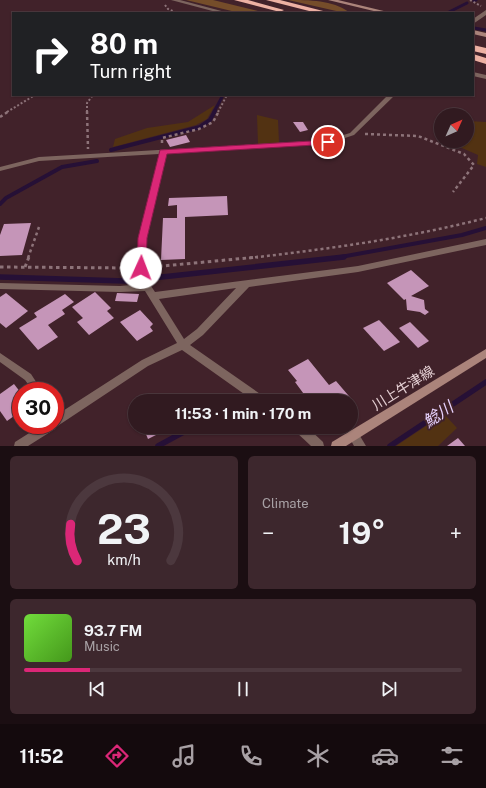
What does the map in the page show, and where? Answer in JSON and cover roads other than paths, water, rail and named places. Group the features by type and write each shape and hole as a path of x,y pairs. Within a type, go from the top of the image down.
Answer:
{"highway":[{"path":"238,0 289,12"},
{"path":"270,0 323,12"},
{"path":"474,48 486,51"},
{"path":"474,57 486,60"}],"main road":[{"path":"331,0 385,12"},
{"path":"474,32 486,35"},
{"name":"川上牛津線","path":"336,446 486,353"}],"street":[{"path":"174,0 222,12"},
{"path":"474,21 486,12"},
{"path":"474,74 486,77"},
{"path":"0,169 39,159 328,142 352,134 391,96"},
{"path":"163,152 142,238 141,268 147,287 183,345 252,394"},
{"path":"153,296 358,269 486,242"},
{"path":"64,415 145,363 183,345 200,332 246,284"},
{"path":"0,286 120,289 147,287"},
{"path":"19,446 36,434"},
{"path":"306,434 319,446"},
{"path":"353,435 361,446"}],"lane":[{"path":"0,357 31,382"}],"waterway":[{"path":"449,12 467,3"},
{"path":"474,28 486,30"},
{"path":"214,112 222,96"},
{"path":"111,150 200,127 210,120 215,111"},
{"path":"0,204 6,198 62,167 97,161"},
{"path":"335,258 462,235 486,228"},
{"path":"335,258 344,257"},
{"path":"0,277 125,281 335,258"},
{"name":"鯰川","path":"390,446 486,382"},
{"path":"158,446 180,434"}]}
